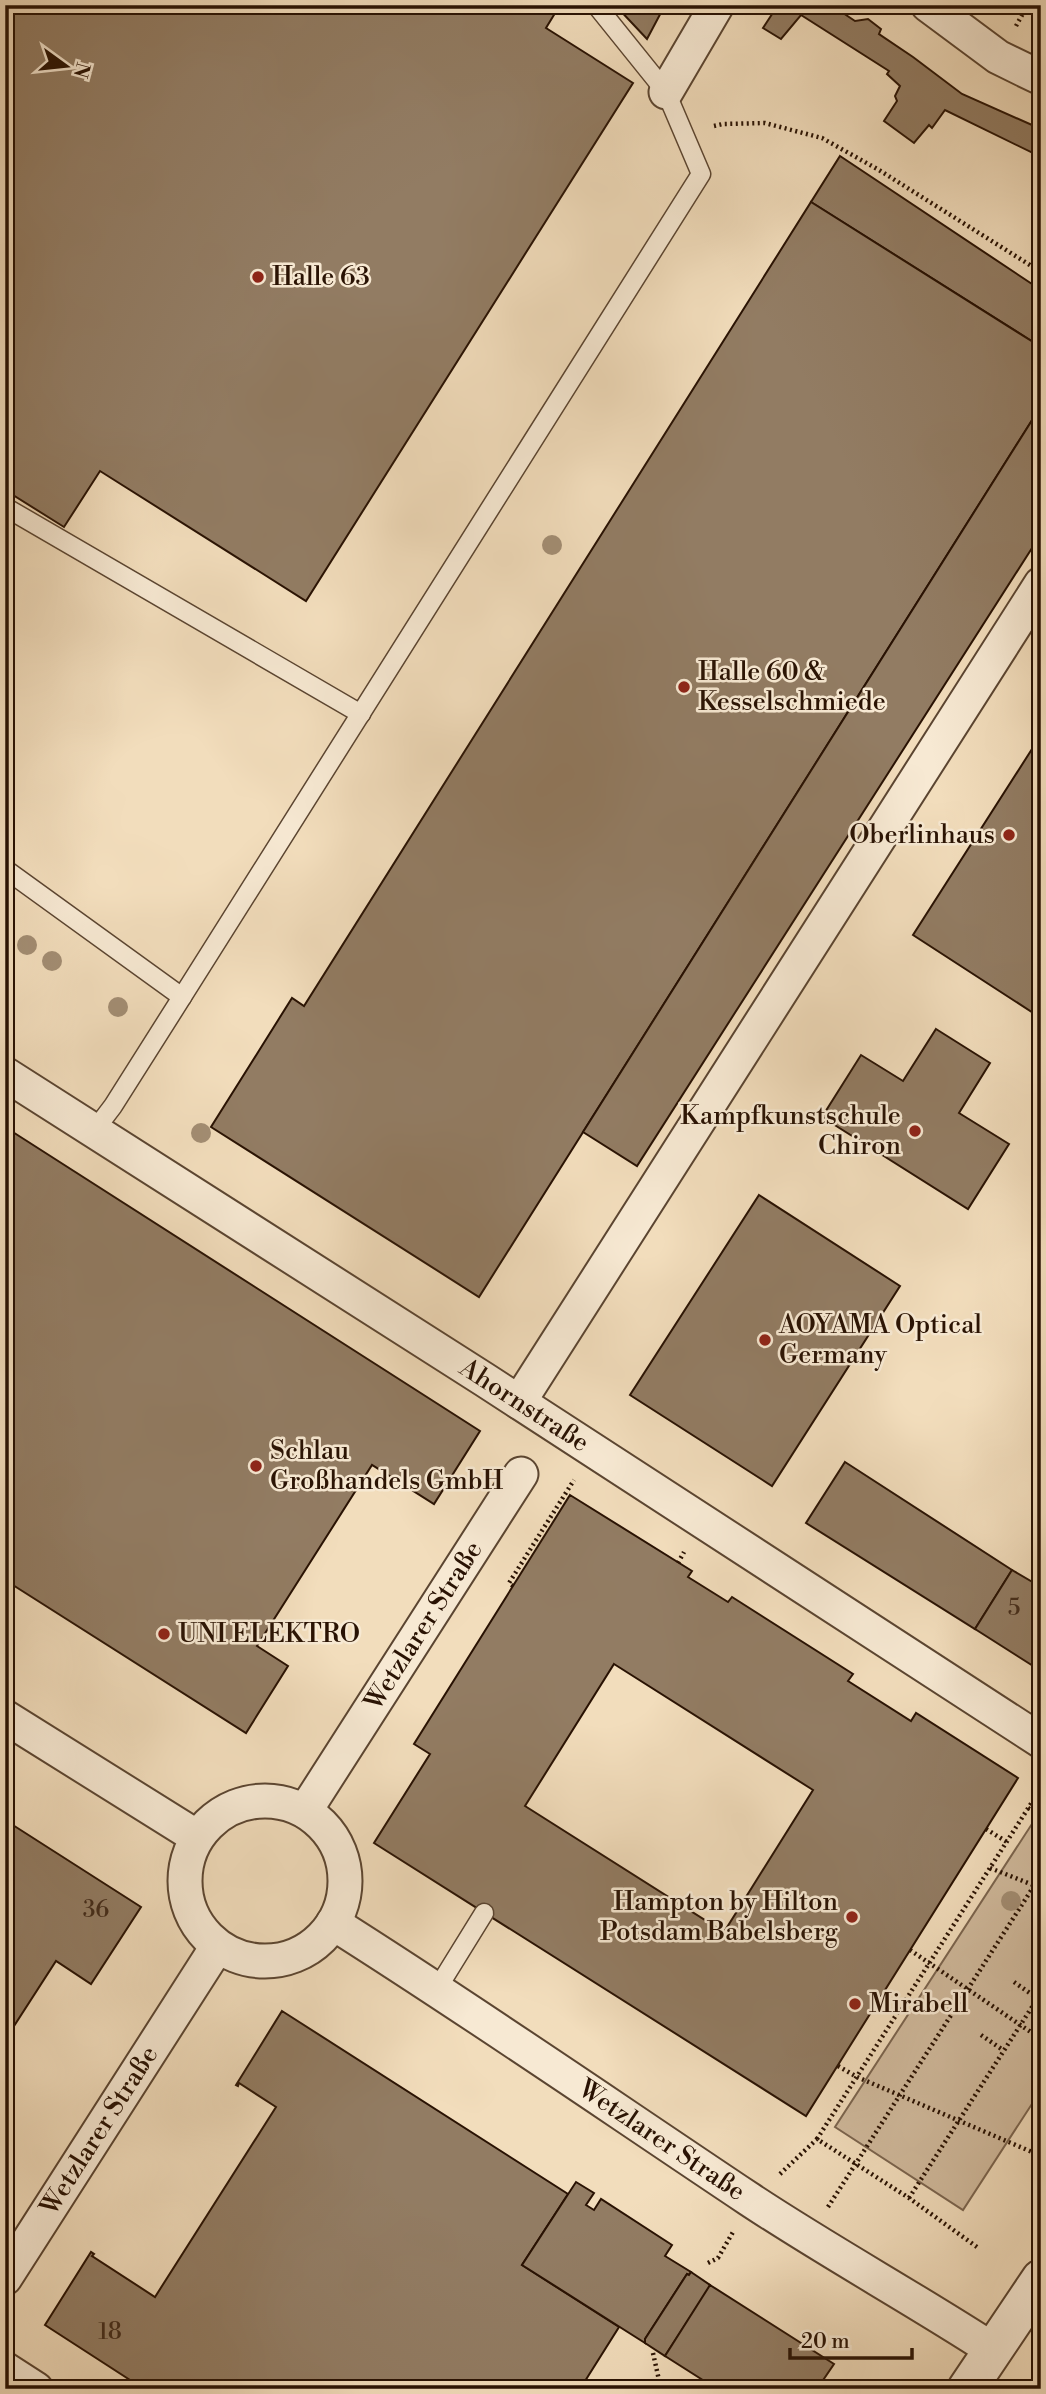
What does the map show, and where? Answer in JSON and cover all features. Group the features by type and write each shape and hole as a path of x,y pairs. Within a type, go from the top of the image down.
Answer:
{"street":[{"path":"666,92 717,5"},
{"path":"928,5 998,57 1041,78"},
{"path":"519,1402 1041,584"},
{"name":"Ahornstraße","path":"5,1074 519,1402 1041,1741"},
{"name":"Wetzlarer Straße","path":"305,1811 521,1474"},
{"path":"5,1717 197,1837"},
{"path":"258,1800 283,1802 305,1811 325,1827 339,1849 345,1874 343,1899 334,1923 316,1943 293,1957 267,1962 241,1959 217,1947 200,1930 188,1908 184,1884 187,1859 197,1837 213,1818 234,1806 258,1800"},
{"name":"Wetzlarer Straße","path":"334,1923 752,2201 993,2350"},
{"name":"Wetzlarer Straße","path":"5,2278 217,1947"},
{"path":"967,2389 1041,2278"},
{"path":"5,2369 36,2389"}],"lane":[{"path":"94,1131 113,1106 701,174 666,92 596,5"},
{"path":"5,507 361,714"},
{"path":"5,869 182,997"},
{"path":"437,1989 484,1913"}],"path":[{"path":"684,134 723,124 765,123 822,138 1041,272"},
{"path":"513,1586 509,1583 593,1450"},
{"path":"752,2201 817,2139 1041,1788"},
{"path":"1028,1808 1041,1816"},
{"path":"986,1829 1007,1842"},
{"path":"990,1868 1041,1888"},
{"path":"809,2235 1041,1875"},
{"path":"910,1950 1041,2039"},
{"path":"908,2198 1039,1995 1014,1982"},
{"path":"981,2035 1003,2050"},
{"path":"838,2066 856,2077 1039,2155"},
{"path":"817,2139 977,2247"},
{"path":"653,2353 661,2389"}],"shaded area":[{"path":"1041,1810 1041,2090 963,2210 835,2127"}],"building":[{"name":"Halle 63","path":"5,5 560,5 546,28 633,83 306,601 100,471 64,527 5,490"},
{"path":"615,5 665,5 647,39"},
{"path":"778,5 831,5 855,21 868,19 881,29 879,34 962,94 1041,129 1041,157 945,110 932,128 929,125 914,143 884,121 897,101 895,96 900,86 887,74 889,71 801,15 781,39 763,28"},
{"path":"840,156 1041,290 1041,347 811,202"},
{"name":"Halle 60 & Kesselschmiede","path":"811,202 1041,347 1041,406 479,1297 211,1127 292,998 304,1006"},
{"path":"1041,406 1041,534 637,1166 583,1132"},
{"name":"Oberlinhaus","path":"1041,735 1041,1018 913,935"},
{"name":"Kampfkunstschule Chiron","path":"936,1029 990,1063 959,1113 1009,1144 968,1209 822,1117 861,1055 903,1081"},
{"path":"5,1127 480,1431 434,1504 372,1465 257,1646 288,1666 246,1733 5,1580"},
{"name":"AOYAMA Optical Germany","path":"759,1195 900,1286 772,1486 630,1395"},
{"path":"845,1462 1012,1570 975,1629 806,1523"},
{"path":"570,1495 692,1571 688,1577 728,1602 732,1597 853,1674 848,1681 911,1721 916,1713 1018,1778 806,2116 374,1843 430,1754 414,1744","holes":["614,1664 813,1790 724,1932 525,1806"]},
{"path":"1012,1570 1041,1587 1041,1671 975,1629"},
{"path":"5,1820 141,1907 91,1984 56,1961 5,2040"},
{"path":"282,2011 568,2194 522,2265 619,2327 580,2389 144,2389 45,2325 91,2252 94,2254 92,2256 155,2297 276,2107 239,2083 236,2085"},
{"path":"576,2182 594,2193 586,2205 594,2210 601,2199 672,2245 665,2256 691,2272 687,2274 645,2343 522,2265"},
{"path":"691,2272 710,2285 665,2356 645,2343 645,2339 687,2274"},
{"path":"710,2285 834,2364 817,2389 717,2389 665,2356"}],"place":[{"name":"Halle 63","path":"258,277"},
{"name":"Halle 60 & Kesselschmiede","path":"684,687"},
{"name":"Oberlinhaus","path":"1009,835"},
{"name":"Kampfkunstschule Chiron","path":"915,1131"},
{"name":"AOYAMA Optical Germany","path":"765,1340"},
{"name":"Schlau Großhandels GmbH","path":"256,1466"},
{"name":"UNI ELEKTRO","path":"164,1634"},
{"name":"Hampton by Hilton Potsdam Babelsberg","path":"852,1917"},
{"name":"Mirabell","path":"855,2004"}]}
